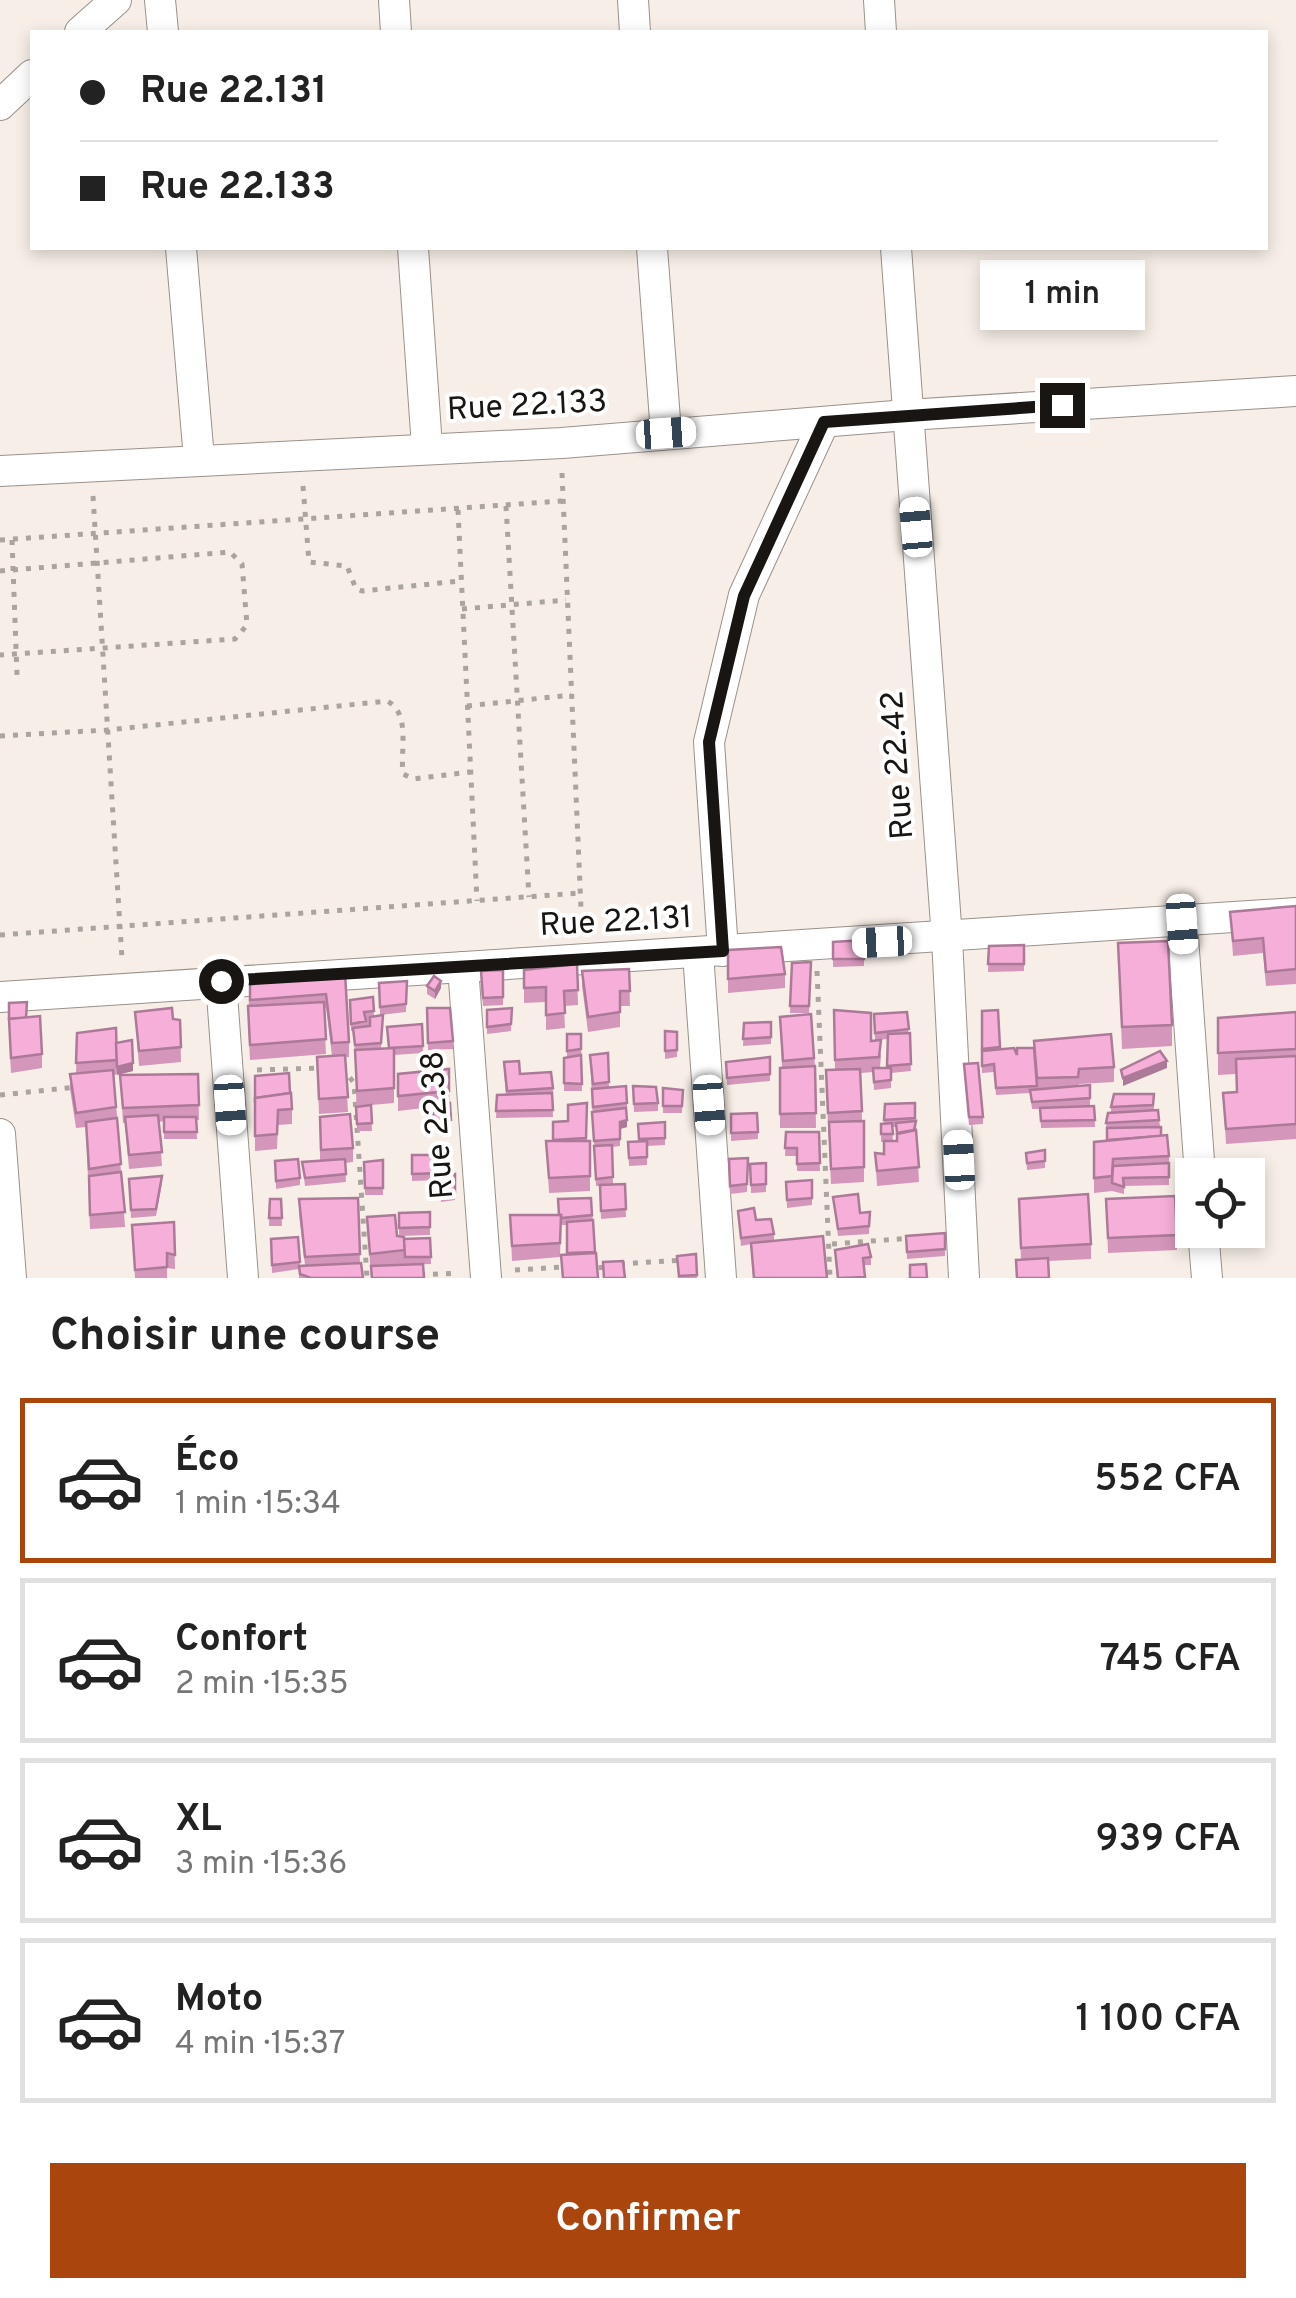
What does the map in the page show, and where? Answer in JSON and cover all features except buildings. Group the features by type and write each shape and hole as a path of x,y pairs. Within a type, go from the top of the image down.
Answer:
{"street":[{"path":"82,30 116,0"},
{"path":"160,0 163,30"},
{"path":"394,0 396,30"},
{"path":"633,0 636,30"},
{"path":"879,0 882,30"},
{"path":"0,105 30,78"},
{"path":"181,250 199,459"},
{"path":"412,250 428,447"},
{"path":"652,250 666,433"},
{"name":"Rue 22.42","path":"896,250 947,938 964,1278"},
{"name":"Rue 22.133","path":"0,471 562,443 907,415 1296,391"},
{"path":"720,1268 710,952 709,742 744,596 824,422"},
{"name":"Rue 22.131","path":"0,996 1182,924 1296,913"},
{"path":"1182,924 1199,1158"},
{"name":"Rue 22.38","path":"463,967 486,1275"},
{"path":"221,981 243,1278"},
{"path":"0,1134 11,1278"},
{"path":"1205,1248 1207,1278"}],"path":[{"path":"562,443 584,960"},
{"path":"302,456 308,562 347,566 356,589 362,592 460,581"},
{"path":"91,464 123,987"},
{"path":"0,540 562,501"},
{"path":"506,505 529,898"},
{"path":"458,508 476,901"},
{"path":"12,540 16,675"},
{"path":"0,572 230,552 242,564 246,625 235,639 0,655"},
{"path":"462,610 566,600"},
{"path":"466,706 571,696"},
{"path":"0,736 108,730 387,701 397,706 402,716 404,774 413,779 470,772"},
{"path":"0,935 580,894"},
{"path":"816,946 830,1278"},
{"path":"228,1070 343,1067 351,1074 367,1278 387,1277"},
{"path":"0,1095 95,1084"},
{"path":"808,1247 963,1234"},
{"path":"602,1278 598,1265 720,1268"},
{"path":"406,1276 486,1275 578,1266"}],"route":[{"path":"221,981 723,951 709,742 744,596 824,422 1062,405"}]}
